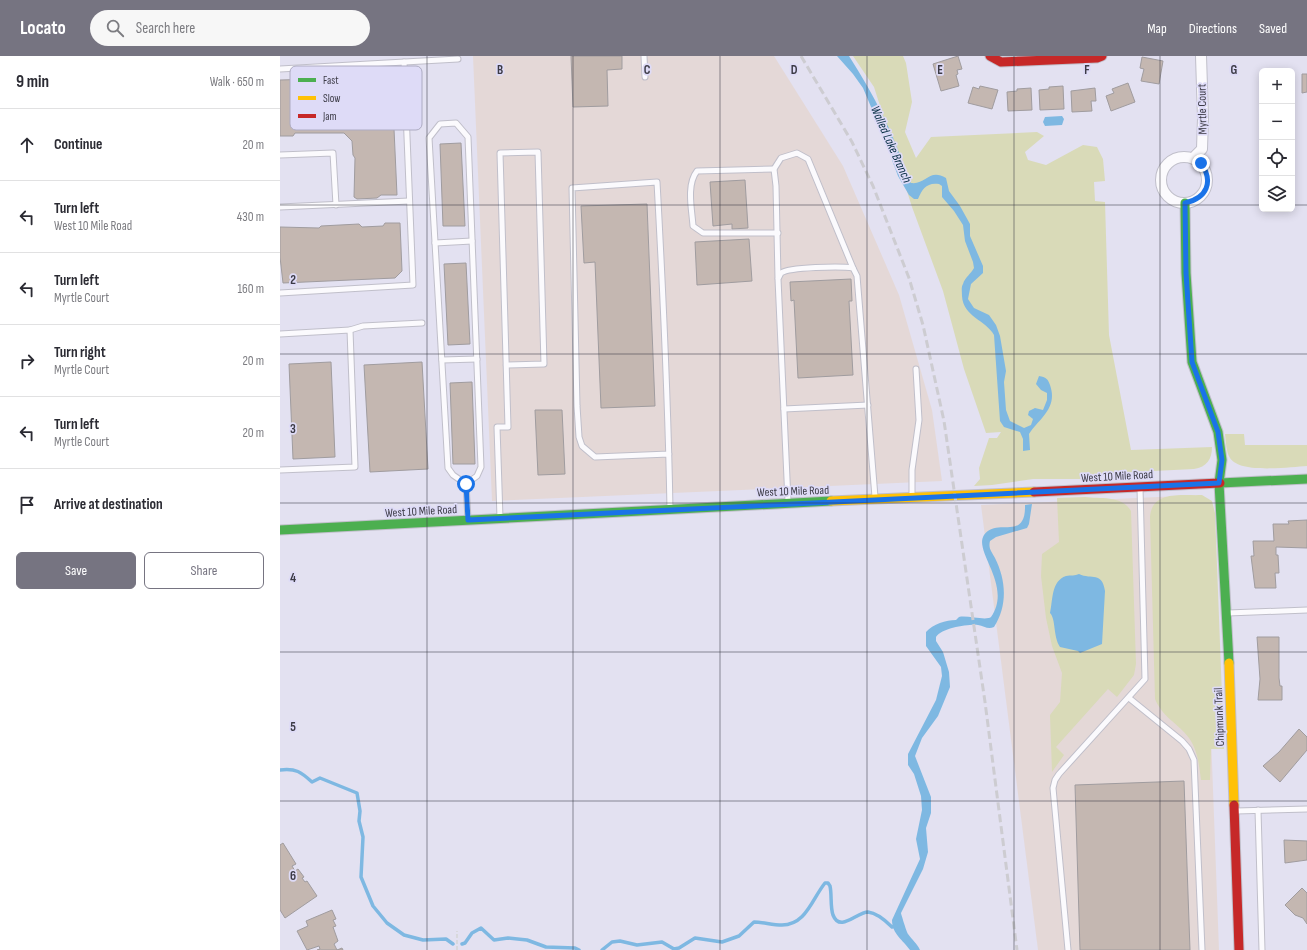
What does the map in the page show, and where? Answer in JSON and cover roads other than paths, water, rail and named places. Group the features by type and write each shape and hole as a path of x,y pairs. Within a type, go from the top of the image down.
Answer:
{"main road":[{"path":"990,56 1001,62 1097,58 1102,56"},
{"path":"1185,203 1186,273 1192,362 1218,432 1222,460 1219,483"},
{"name":"West 10 Mile Road","path":"280,530 1307,479"},
{"name":"Chipmunk Trail","path":"1219,483 1227,613 1239,950"}],"street":[{"name":"Myrtle Court","path":"1193,158 1202,149 1203,118 1201,56"},
{"path":"1184,156 1193,158 1201,163 1206,170 1208,179 1206,188 1201,196 1194,201 1185,203 1176,202 1168,196 1163,189 1161,180 1162,171 1167,163 1175,158 1184,156"}],"lane":[{"path":"644,56 645,77"},
{"path":"333,66 458,59"},
{"path":"404,62 404,66"},
{"path":"280,69 290,68"},
{"path":"456,123 468,137 481,467 477,476 466,484 453,475 448,468 429,138 440,124 456,123"},
{"path":"280,292 413,285 407,130"},
{"path":"500,519 497,427 508,426 506,365 500,152 538,152 544,364 506,365"},
{"path":"280,155 333,153 336,205"},
{"path":"788,504 778,279 778,233 774,169 781,158 797,153 808,158 857,276 875,500"},
{"path":"774,169 697,171 693,176 691,185 693,226 703,233 778,233"},
{"path":"669,454 595,457 582,446 579,437 577,406 572,188 658,182 665,320 669,454 670,510"},
{"path":"280,207 410,201"},
{"path":"435,243 472,241"},
{"path":"778,279 781,273 790,270 841,266 853,268"},
{"path":"280,334 350,330 363,326 422,323"},
{"path":"280,470 355,467 350,330"},
{"path":"442,360 477,358"},
{"path":"912,498 912,470 919,420 916,369"},
{"path":"784,410 868,405"},
{"path":"466,484 468,520"},
{"path":"1068,950 1053,799 1055,780 1146,679 1140,487"},
{"path":"1227,613 1307,610"},
{"path":"1129,698 1182,741 1189,749 1194,760 1202,950"},
{"path":"1234,811 1307,809"},
{"path":"1258,810 1262,950"}],"water":[{"name":"Walled Lake Branch","path":"837,56 849,56 867,85 890,131 908,179 911,183 920,182 935,175 940,175 946,178 949,191 960,206 970,224 970,236 983,266 983,273 971,284 968,299 974,308 989,315 996,325 1000,336 1006,371 1004,382 1006,410 1010,421 1024,428 1031,425 1033,419 1028,415 1029,411 1035,408 1043,410 1047,400 1047,393 1041,390 1036,384 1039,376 1045,378 1050,385 1052,400 1047,412 1029,434 1030,450 1023,451 1023,439 1020,432 1004,427 1000,421 994,335 986,326 970,314 963,303 962,285 974,268 965,241 963,225 942,197 942,186 939,184 928,185 921,192 918,199 914,199 909,195 898,176 892,160 892,149 883,128 874,114 863,88"},
{"path":"1062,116 1064,119 1062,125 1045,126 1043,122 1045,117"},
{"path":"1032,504 1027,528 996,537 990,541 990,548 999,566 1004,592 1002,610 994,627 988,628 978,625 962,626 944,631 936,637 936,641 943,652 949,672 950,687 938,716 922,738 915,756 931,797 931,813 926,828 928,852 923,869 901,913 908,934 920,950 910,950 896,933 892,925 892,920 920,859 916,839 922,810 921,796 914,774 908,765 908,754 936,700 942,676 941,667 926,646 926,632 936,625 956,620 959,617 991,617 997,605 998,593 996,581 982,542 984,535 990,530 996,528 1016,526 1021,523 1024,516 1025,505"},
{"path":"1079,574 1099,578 1104,585 1105,591 1102,644 1080,653 1078,651 1060,647 1056,638 1053,619 1050,613 1055,586 1061,578"}],"waterway":[{"path":"280,770 294,770 301,773 312,782 320,778 357,793 360,811 359,821 363,837 361,877 373,906 387,923 404,935 423,940 446,939 453,944"},
{"path":"602,950 612,942 620,941 637,945 662,942 674,949 679,948 695,938 722,942 739,936 754,922 778,925 790,924 803,916 825,883 828,883 830,886 832,912 836,920 844,922 868,912 878,916 892,927 897,926"},
{"path":"462,944 465,943 472,933 481,928 494,940 508,938 527,940 546,947 575,948 579,950"}],"railway":[{"path":"801,56 852,142 873,186 909,278 923,325 944,421 985,702 1017,950"}]}
